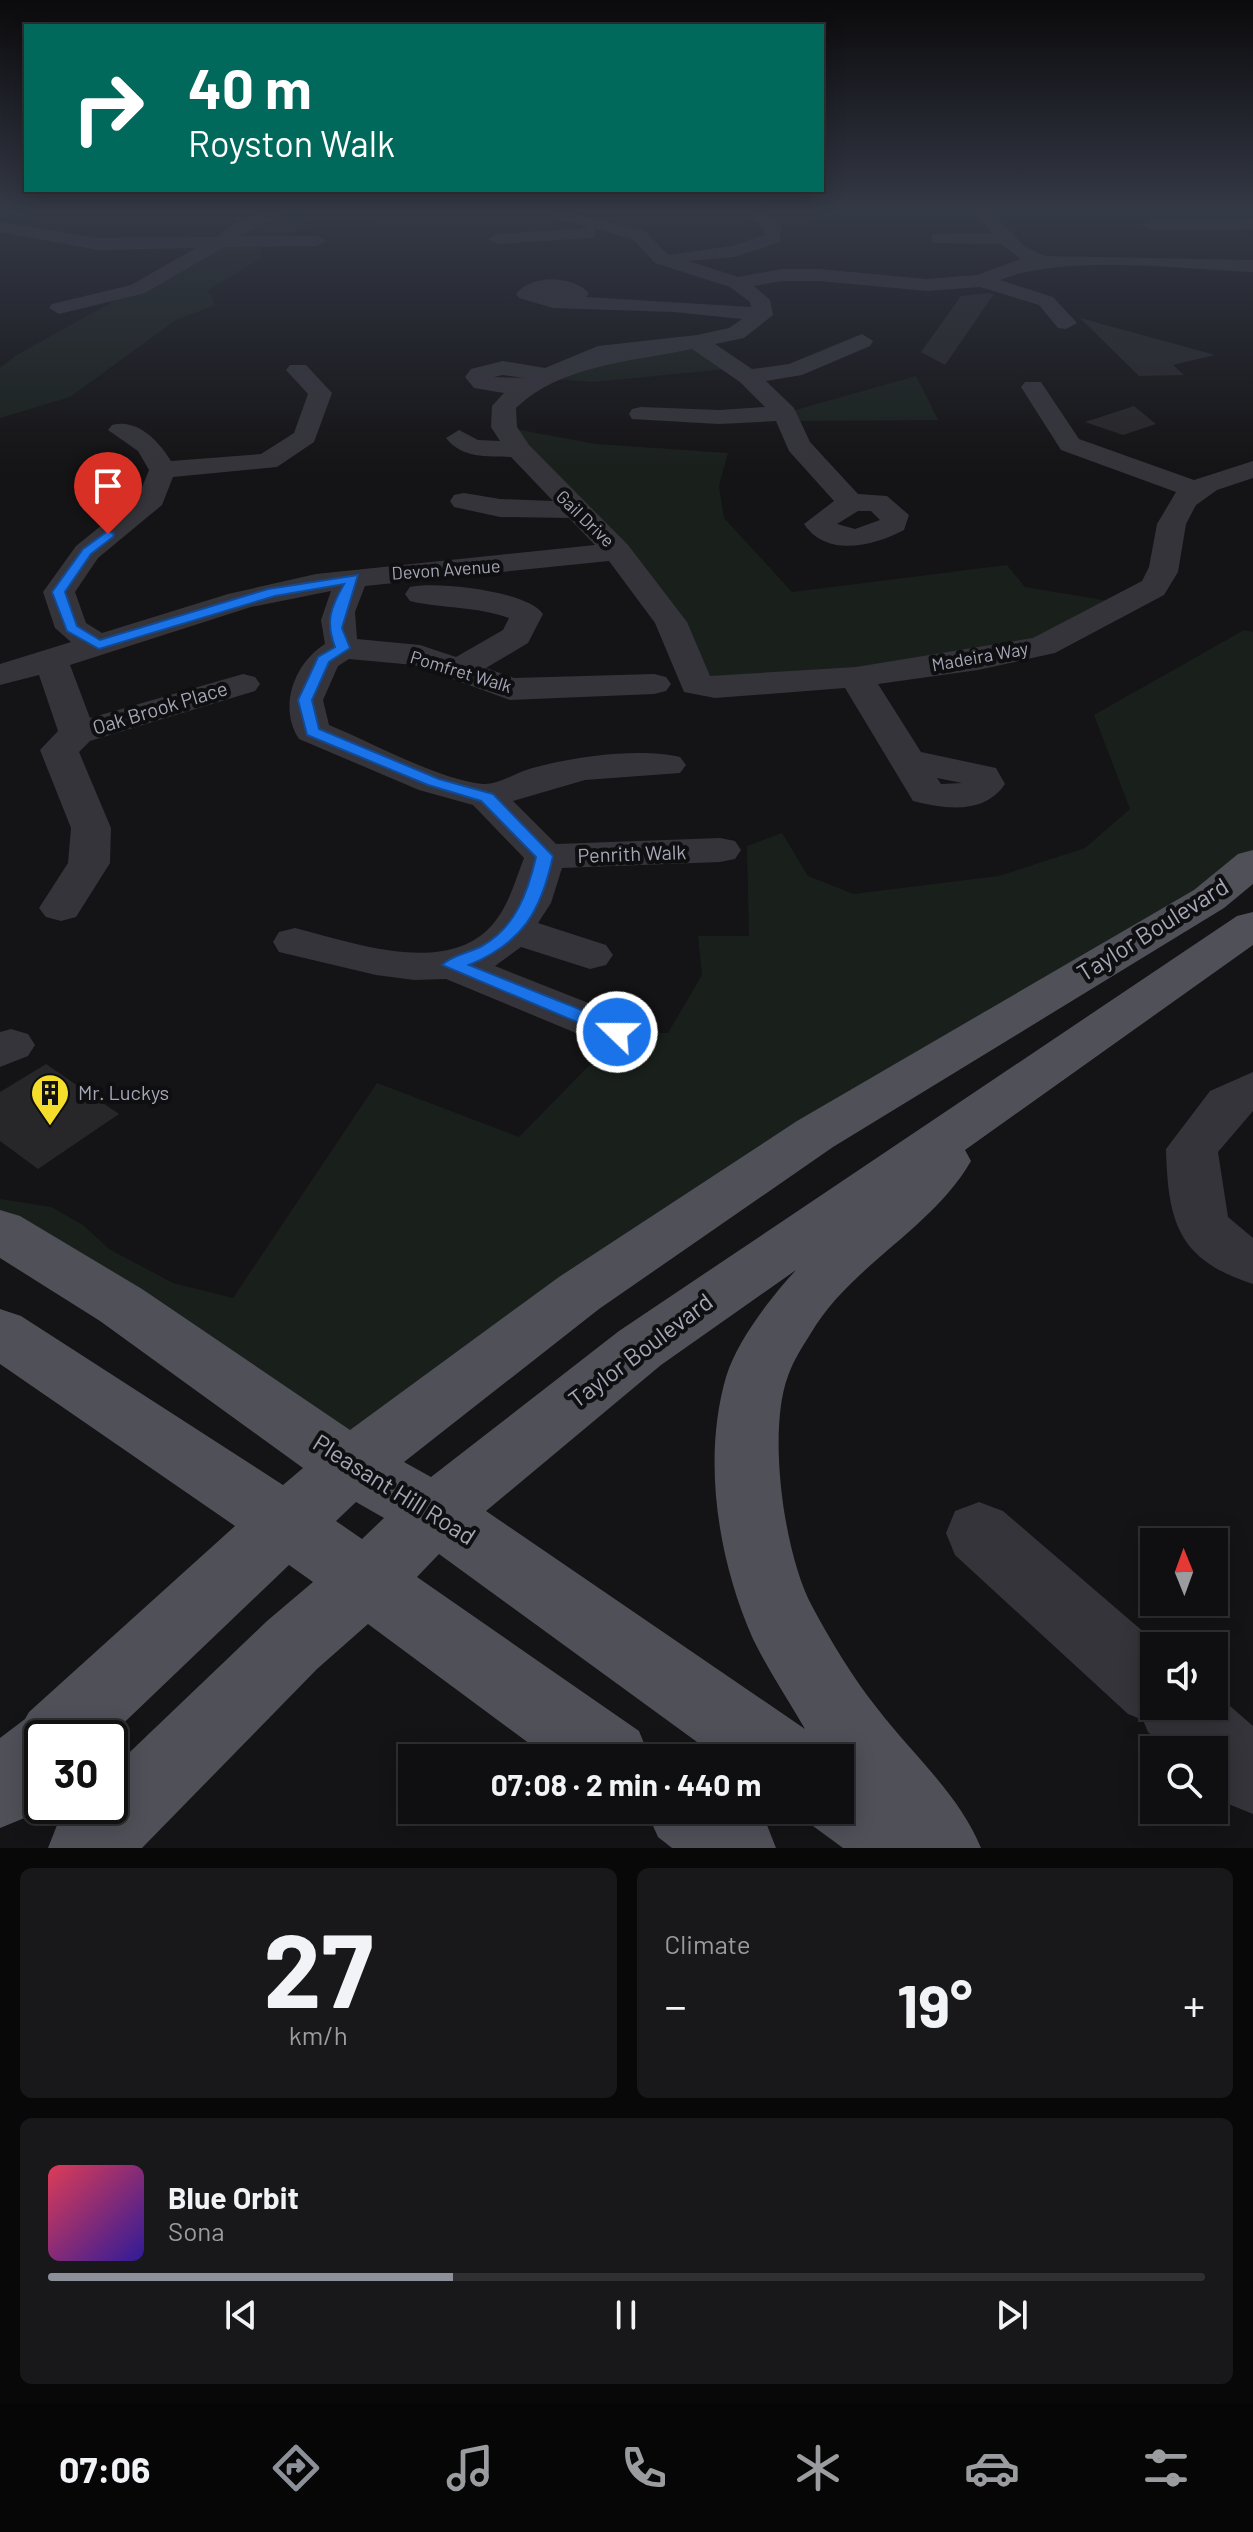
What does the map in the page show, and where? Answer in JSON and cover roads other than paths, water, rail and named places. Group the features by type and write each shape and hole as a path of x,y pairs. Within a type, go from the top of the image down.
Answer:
{"main road":[{"name":"Taylor Boulevard","path":"74,1720 285,1523 351,1466 579,1293 815,1134 1209,899 1253,863"},
{"name":"Taylor Boulevard","path":"87,1848 292,1645 365,1582 435,1513 640,1348 1253,925"},
{"path":"942,1848 849,1733 780,1619 758,1543 744,1456 757,1375 792,1313 842,1257 913,1195 1010,1093"},
{"name":"Pleasant Hill Road","path":"0,1231 121,1305 351,1466 435,1513 762,1744"},
{"path":"0,1333 285,1523 592,1744"},
{"path":"0,1790 24,1767"},
{"path":"854,1809 910,1848"},
{"path":"704,1824 737,1848"}],"street":[{"path":"59,308 104,297"},
{"path":"751,297 761,307"},
{"path":"1034,297 1046,301 1066,323"},
{"path":"569,300 594,305 761,307 783,299"},
{"name":"Gail Drive","path":"715,687 696,685 671,622 617,551 519,450 504,427 504,406 546,376 583,357 633,346 695,341 736,333 761,307"},
{"path":"695,341 748,377 785,413 798,445 851,503"},
{"path":"748,377 794,370 862,341"},
{"path":"162,470 268,461 296,444 305,437 320,393 298,370"},
{"path":"1033,387 1070,444 1195,490 1253,469"},
{"path":"641,414 687,406 785,413"},
{"path":"99,645 71,628 59,592 87,552 152,499 162,470 149,446 121,430"},
{"path":"459,438 471,447 481,449 519,450"},
{"name":"Madeira Way","path":"715,687 856,677 978,660 1043,646 1153,588 1165,574 1167,543 1177,505 1195,490"},
{"path":"464,501 500,508 575,510"},
{"name":"Devon Avenue","path":"0,675 273,592 354,578 543,563 617,551"},
{"path":"295,942 362,961 405,968 452,965 489,950 514,930 538,888 545,856 487,797 433,782 312,731 305,700 323,660 343,648 335,628 341,601 354,578"},
{"path":"421,594 466,597 505,605 527,614 516,636 460,669"},
{"name":"Pomfret Walk","path":"343,648 420,655 510,689 654,684"},
{"name":"Oak Brook Place","path":"51,661 77,733"},
{"path":"856,677 898,750 908,761"},
{"name":"Oak Brook Place","path":"61,908 89,863 91,828 59,750 77,733 243,684"},
{"path":"487,797 544,777 585,769 667,765"},
{"name":"Penrith Walk","path":"545,856 627,856 720,850"},
{"path":"514,930 590,955"},
{"path":"452,965 617,1032"},
{"path":"1253,1089 1228,1103 1192,1149 1196,1213 1226,1252 1253,1262"},
{"path":"979,1533 1140,1676"},
{"path":"1190,1720 1253,1776"}],"place":[{"name":"Mr. Luckys","path":"50,1127"}]}
